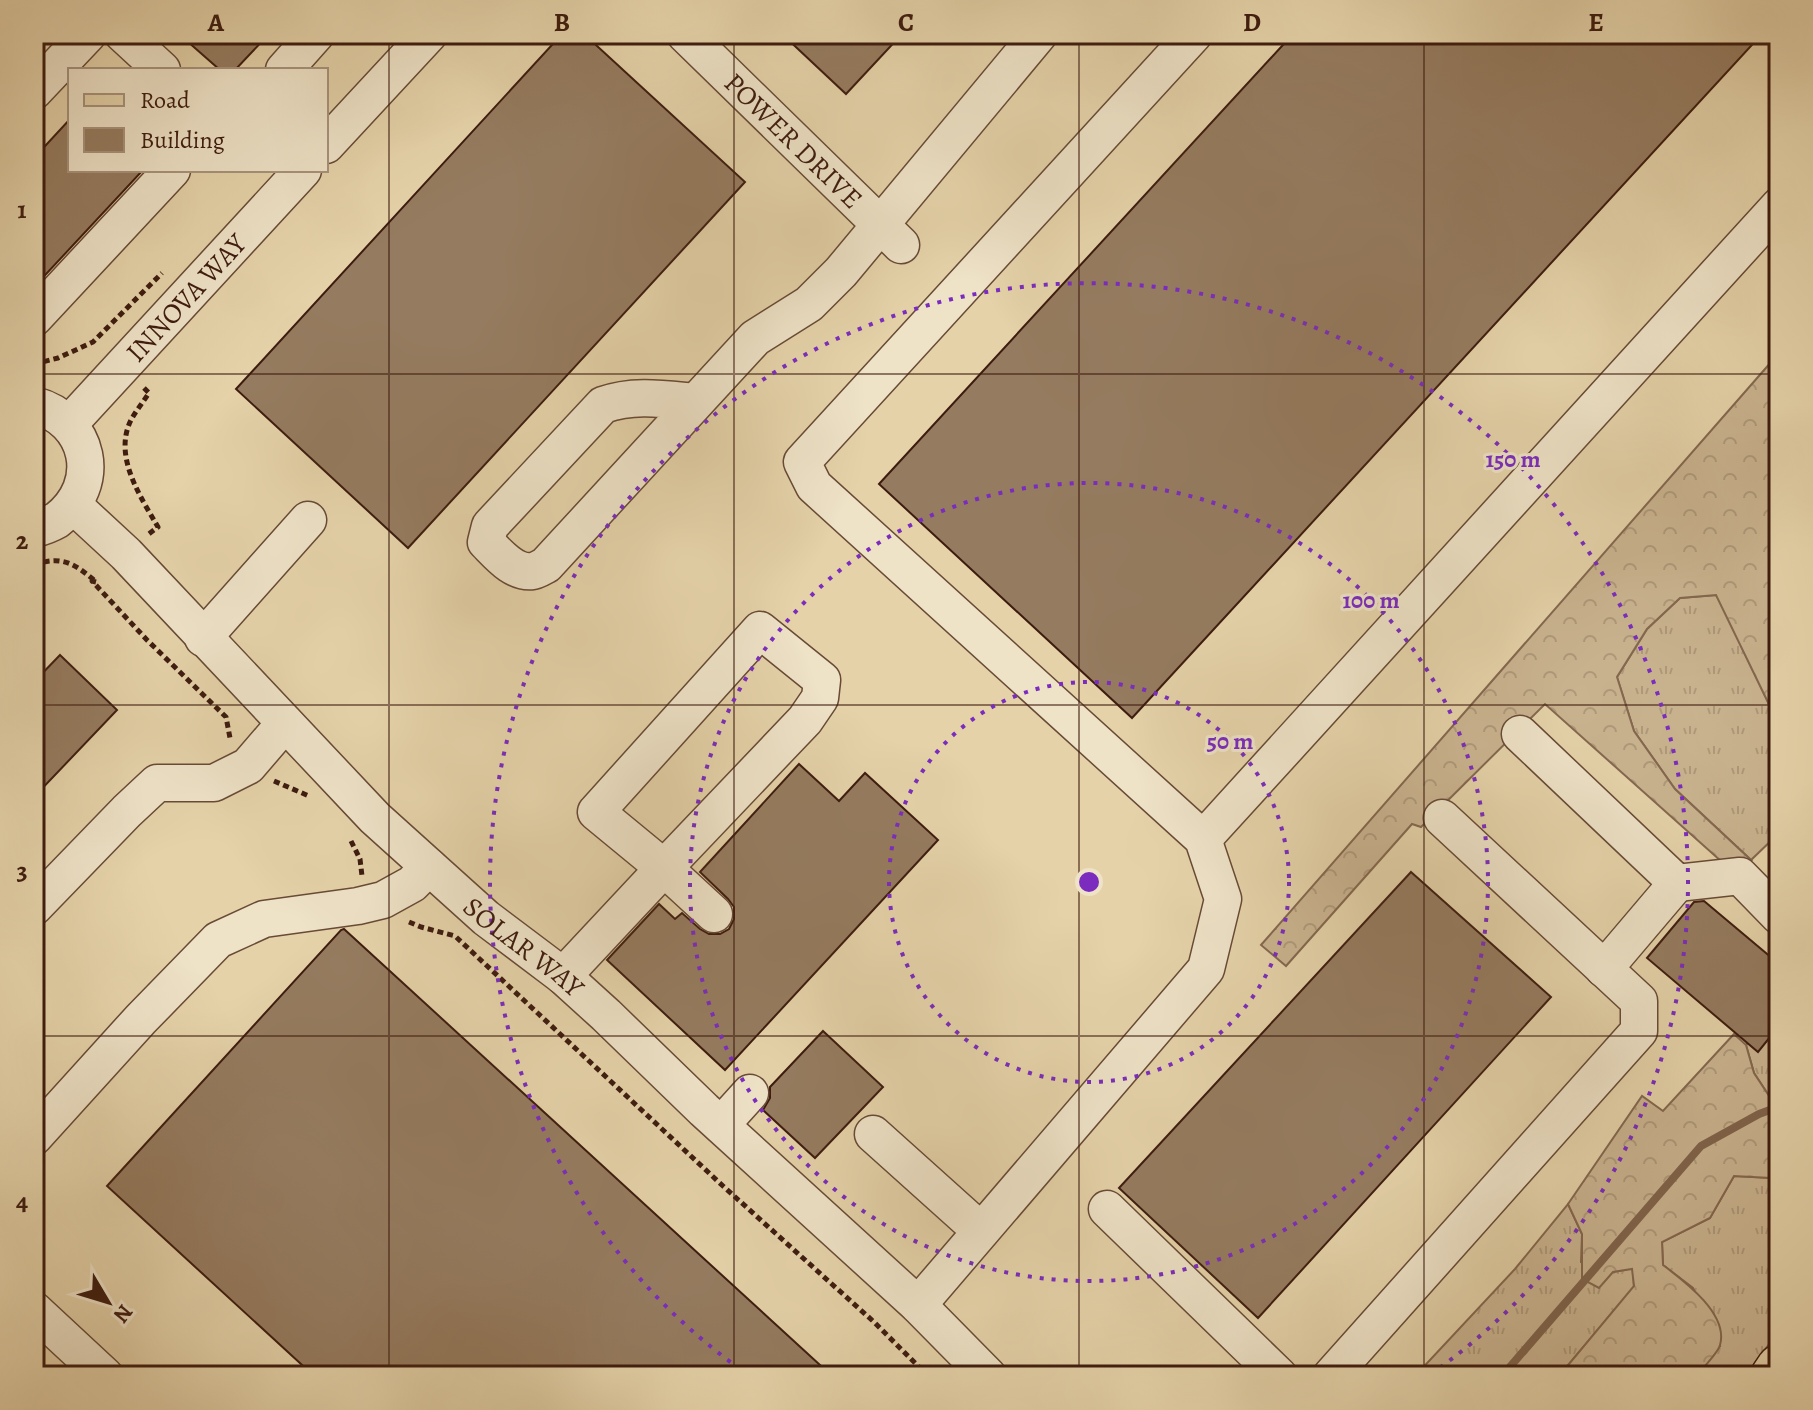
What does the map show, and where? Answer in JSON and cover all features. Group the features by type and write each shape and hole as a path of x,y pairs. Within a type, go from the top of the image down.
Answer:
{"main road":[{"path":"1773,1376 1779,1367"}],"street":[{"path":"34,91 88,34"},
{"path":"123,34 160,68"},
{"path":"286,68 316,34"},
{"path":"328,143 429,34"},
{"name":"POWER DRIVE","path":"685,34 890,235"},
{"path":"696,402 641,397 618,399 603,405 490,526 486,542 503,559 521,570 534,571 546,565 755,338 809,304 841,272 890,235 1039,34"},
{"path":"918,1305 1206,969 1223,899 1203,839 814,486 802,462 1194,34"},
{"path":"34,318 170,172"},
{"name":"INNOVA WAY","path":"69,424 301,172"},
{"path":"1203,839 1779,206"},
{"path":"34,405 55,413 69,424 81,442 86,475 73,505 54,522 34,529"},
{"name":"SOLAR WAY","path":"73,505 126,554 375,818 486,918 563,976 606,1015 918,1305 988,1376"},
{"path":"203,638 308,520"},
{"path":"563,976 664,868 805,720 820,698 822,680 760,630 596,812 664,868 714,914"},
{"path":"34,907 157,783 214,783 248,766 285,723"},
{"path":"1520,734 1677,883"},
{"path":"1331,1376 1639,1031 1639,1001 1442,818"},
{"path":"34,1137 218,940 264,919 383,900 412,884 429,867"},
{"path":"1604,969 1677,883 1740,876 1779,916"},
{"path":"721,1125 750,1093"},
{"path":"873,1134 981,1231"},
{"path":"1107,1209 1279,1376"},
{"path":"34,1310 105,1376"}],"path":[{"path":"34,364 58,358 93,342 163,272"},
{"path":"140,540 158,527 128,466 124,442 131,420 149,393"},
{"path":"34,565 47,560 66,561 96,582"},
{"path":"103,575 96,582 92,581 226,717 231,753 259,775 311,796"},
{"path":"346,834 360,859 361,875 401,918 455,936 928,1376"}],"green space":[{"path":"1779,353 1779,725 1716,595 1680,598 1647,629 1617,677 1634,731 1675,789 1751,860 1722,862 1545,704 1421,827 1412,824 1286,966 1261,945"},
{"path":"1717,595 1779,725 1779,833 1751,860 1675,789 1634,731 1617,677 1647,629 1680,598"},
{"path":"1779,1010 1779,1111 1754,1073 1746,1045"},
{"path":"1734,1034 1746,1045 1754,1073 1779,1111 1779,1167 1771,1178 1734,1176 1710,1218 1662,1242 1663,1265 1703,1299 1718,1322 1721,1333 1719,1348 1696,1376 1559,1376 1634,1286 1632,1269 1613,1272 1599,1288 1582,1279 1582,1234 1568,1204 1642,1096 1663,1111"},
{"path":"1779,1167 1779,1331 1745,1376 1696,1376 1720,1346 1693,1288 1663,1265 1662,1242 1710,1218 1734,1176 1771,1178"},
{"path":"1568,1204 1582,1234 1581,1262 1613,1272 1633,1268 1634,1287 1559,1376 1415,1376 1515,1269"}],"building":[{"path":"179,34 269,34 237,68 218,68"},
{"path":"562,34 584,34 745,182 408,548 236,389"},
{"path":"782,34 902,34 846,94"},
{"path":"1293,34 1762,34 1132,718 879,484"},
{"path":"68,121 68,172 141,172 34,287 34,158"},
{"path":"60,655 117,710 34,797 34,682"},
{"path":"799,764 839,801 865,773 938,840 725,1070 607,960 659,904 675,919 682,913 709,934 720,934 729,929 734,919 734,907 700,872"},
{"path":"1411,872 1551,997 1258,1318 1119,1188"},
{"path":"1704,901 1779,964 1779,1026 1758,1052 1647,958 1694,902"},
{"path":"344,929 832,1376 314,1376 107,1186"},
{"path":"823,1031 883,1087 815,1158 763,1110 770,1098 770,1087"}],"waterway":[{"path":"1502,1376 1701,1146 1778,1107"}]}
